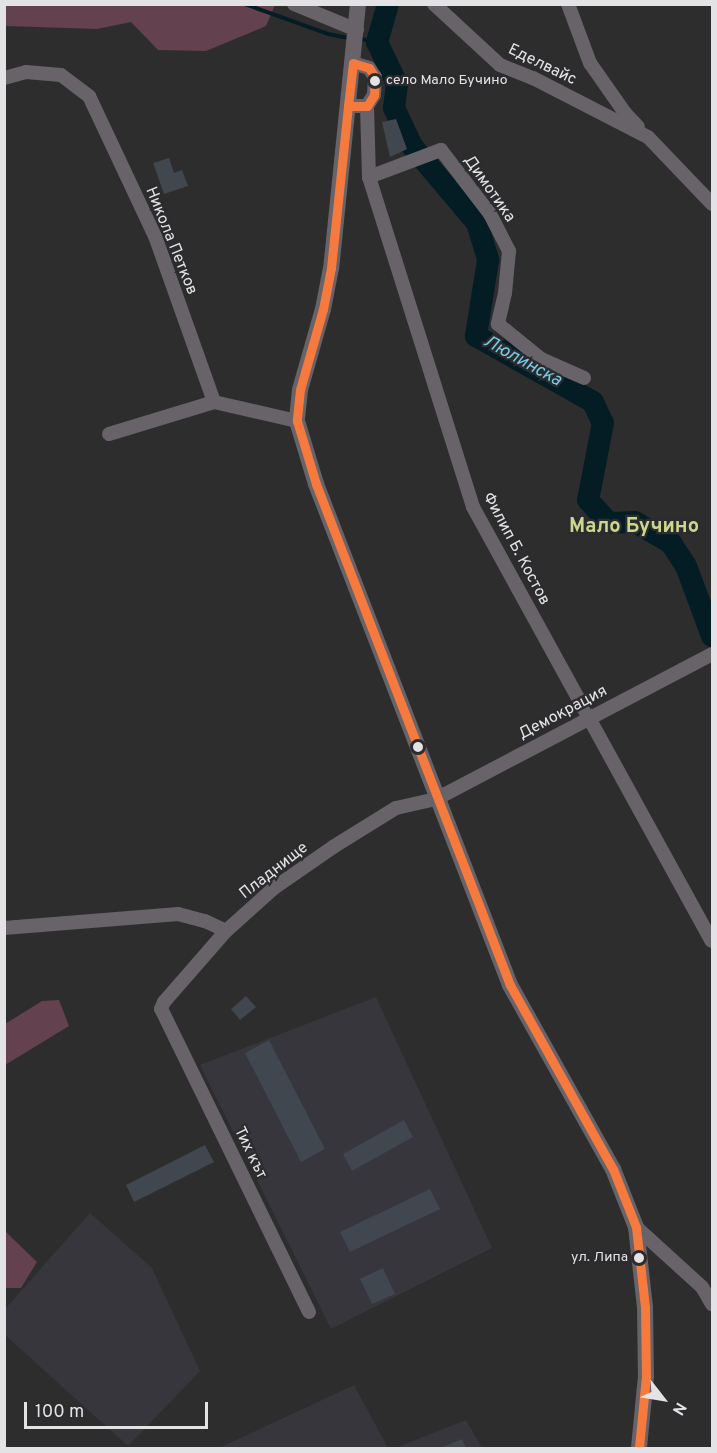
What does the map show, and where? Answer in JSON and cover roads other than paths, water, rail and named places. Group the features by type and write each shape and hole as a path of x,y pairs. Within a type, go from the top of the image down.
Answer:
{"street":[{"path":"294,4 357,30"},
{"path":"358,4 331,268 300,390 297,421 316,484 436,799 510,985 612,1169 636,1227 645,1307 646,1376 639,1449"},
{"name":"Еделвайс","path":"434,4 500,65 533,78 648,137"},
{"name":"Еделвайс","path":"568,4 590,63 625,113 712,204"},
{"name":"Филип Б. Костов","path":"353,63 369,68 375,77 374,95 367,106 369,177 473,507 712,941"},
{"name":"Никола Петков","path":"4,78 26,72 61,75 89,96 155,236 214,402"},
{"path":"348,106 367,106"},
{"name":"Димотика","path":"369,177 441,150 490,214 509,250 505,293 498,324 541,359 584,378"},
{"path":"109,434 214,402 297,421"},
{"name":"Демокрация","path":"436,799 709,655"},
{"name":"Пладнище","path":"161,1009 206,951 274,888 333,847 396,808 436,799"},
{"path":"4,928 178,914 205,921 226,931"},
{"name":"Тих кът","path":"161,1009 309,1312"},
{"path":"636,1227 707,1284 712,1304"}],"waterway":[{"path":"245,4 328,34 349,38"},
{"name":"Люлинска","path":"388,4 377,42 397,84 394,108 412,146 477,223 488,260 476,336 593,402 603,423 588,500 609,523 635,522 671,543 686,566 712,636"},
{"path":"360,39 377,42"}],"place":[{"name":"село Мало Бучино","path":"375,81"},
{"name":"ул. Липа","path":"639,1258"}],"district":[{"name":"Мало Бучино","path":"634,527"}]}
